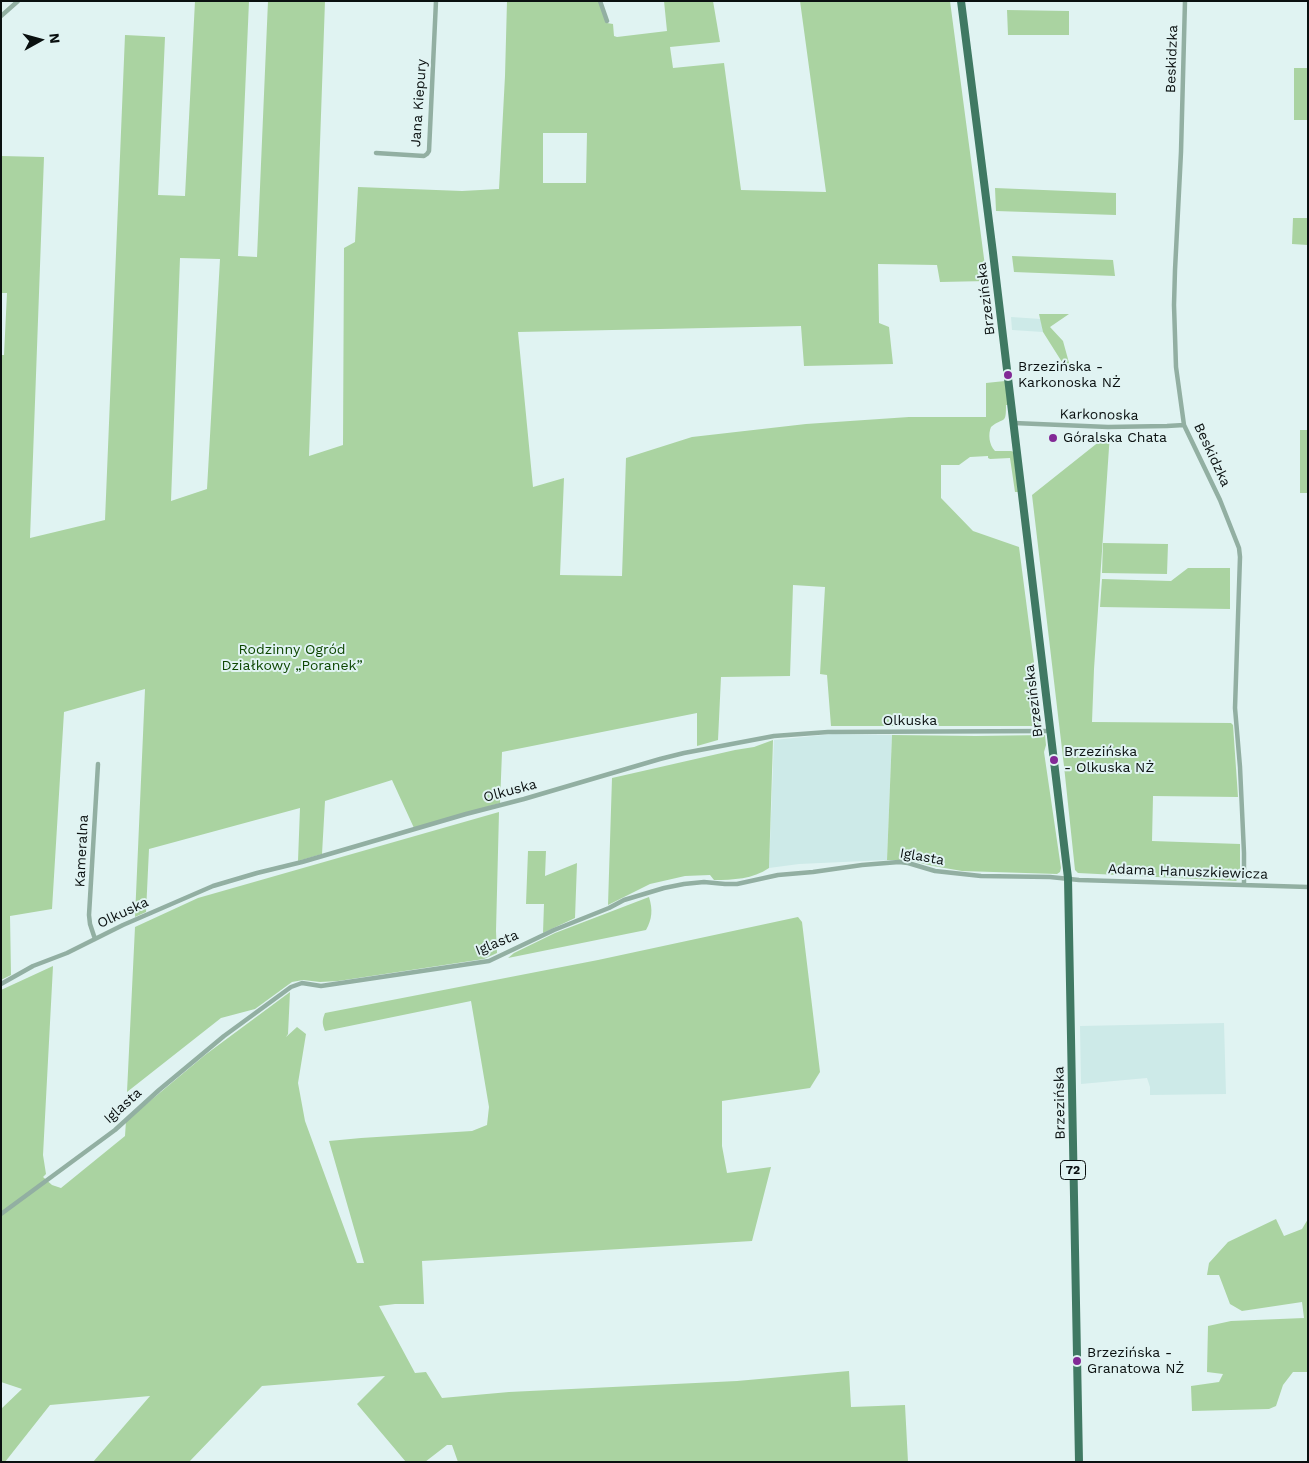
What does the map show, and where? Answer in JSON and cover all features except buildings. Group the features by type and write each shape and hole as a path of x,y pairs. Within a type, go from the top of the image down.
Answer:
{"main road":[{"name":"Brzezińska","path":"960,1 982,161 1068,878 1079,1462"}],"street":[{"path":"1,16 18,1"},
{"name":"Jana Kiepury","path":"376,154 424,156 429,151 436,1"},
{"path":"600,1 606,21"},
{"name":"Beskidzka","path":"1185,1 1174,305 1176,367 1184,424 1220,500 1240,557 1235,708 1240,767 1244,885"},
{"name":"Karkonoska","path":"1014,423 1108,426 1167,426 1184,424"},
{"name":"Olkuska","path":"1,984 33,966 213,886 684,753 774,736 828,732 1050,731"},
{"name":"Kameralna","path":"95,939 89,915 98,764"},
{"name":"Iglasta","path":"1,1214 115,1130 159,1090 224,1036 284,991 302,983 321,986 489,961 624,900 684,884 704,882 737,884 778,875 899,862 934,871 980,876 1068,878"},
{"name":"Adama Hanuszkiewicza","path":"1068,878 1079,880 1308,887"}],"shaded area":[{"path":"1011,317 1041,319 1043,332 1012,330"},
{"path":"833,734 892,735 887,860 799,864 769,868 774,740"},
{"path":"1224,1023 1226,1094 1150,1095 1147,1078 1081,1084 1080,1026"}],"green space":[{"name":"Rodzinny Ogród Działkowy „Poranek”","path":"195,1 249,1 238,256 257,257 268,1 325,1 309,456 343,445 344,248 355,242 358,187 462,191 499,189 507,1 600,1 607,23 613,24 614,36 617,37 667,31 664,1 713,1 720,42 670,47 673,68 724,63 741,190 826,192 800,1 950,1 987,281 940,282 937,265 878,264 879,323 889,327 893,364 804,366 801,326 518,332 533,487 564,478 560,575 622,576 626,458 692,437 806,424 909,417 986,417 986,383 1005,381 1008,405 1006,405 1005,418 991,427 990,439 991,446 995,451 1014,452 1018,492 1015,492 1010,458 970,457 959,465 941,465 941,498 973,531 1019,547 1042,724 1038,726 831,726 827,675 820,674 825,587 793,585 790,676 721,677 718,740 697,746 697,713 502,752 500,803 414,828 392,780 325,801 322,854 298,861 300,808 149,849 146,912 135,917 145,689 64,712 52,909 10,916 11,975 1,980 1,355 4,355 7,293 1,293 1,156 44,157 30,538 105,520 125,35 165,37 158,195 185,196","holes":["543,133 587,133 586,183 543,183","180,258 220,259 207,489 171,501"]},
{"path":"1007,10 1069,11 1069,35 1008,35"},
{"path":"1294,68 1308,68 1308,120 1294,120"},
{"path":"995,188 1116,193 1116,215 996,211"},
{"path":"1293,218 1308,218 1308,245 1292,244"},
{"path":"1012,256 1113,260 1115,276 1014,272"},
{"path":"1039,314 1069,314 1050,327 1063,341 1071,370 1067,370 1043,332"},
{"path":"1300,430 1308,430 1308,493 1300,493"},
{"path":"1110,433 1092,722 1231,723 1233,725 1238,797 1153,796 1152,841 1240,844 1240,877 1236,881 1078,873 1075,870 1032,495"},
{"path":"1103,543 1168,544 1167,574 1102,573"},
{"path":"1188,568 1230,568 1230,609 1100,607 1102,579 1171,581"},
{"path":"892,735 1045,735 1046,745 1044,752 1061,868 1060,872 1057,874 962,871 912,861 887,860"},
{"path":"773,740 769,868 750,877 736,879 714,880 710,875 685,876 650,884 608,905 612,778 754,747"},
{"path":"499,812 497,953 484,959 338,981 320,982 303,980 292,982 255,1009 221,1018 127,1092 135,927 198,898"},
{"path":"528,851 546,851 545,876 577,863 575,918 543,933 544,904 526,904"},
{"path":"649,897 651,914 646,930 508,958 514,953 555,933"},
{"path":"798,917 802,922 820,1072 810,1088 722,1101 722,1146 727,1173 771,1167 752,1241 422,1261 424,1304 379,1306 415,1373 426,1372 442,1398 509,1392 737,1381 849,1371 851,1407 905,1405 908,1462 458,1462 452,1445 447,1445 425,1462 406,1462 357,1404 385,1376 262,1386 189,1462 93,1462 150,1396 50,1405 5,1462 1,1462 1,1409 22,1389 1,1382 1,990 53,966 43,1155 46,1174 43,1177 52,1185 61,1188 125,1136 126,1121 205,1055 290,992 288,1034 286,1037 297,1027 306,1034 298,1083 305,1121 357,1263 364,1263 329,1141 472,1131 487,1125 489,1107 471,1001 325,1031 323,1018 325,1013 598,960"},
{"path":"1276,1219 1284,1236 1302,1229 1308,1219 1308,1372 1293,1372 1283,1385 1276,1406 1269,1409 1192,1411 1191,1386 1219,1382 1223,1374 1207,1372 1208,1326 1231,1321 1304,1318 1302,1302 1242,1311 1230,1304 1219,1275 1207,1275 1209,1263 1228,1242"}],"place":[{"name":"Brzezińska - Karkonoska NŻ","path":"1008,375"},
{"name":"Góralska Chata","path":"1053,438"},
{"name":"Brzezińska - Olkuska NŻ","path":"1054,760"},
{"name":"Brzezińska - Granatowa NŻ","path":"1077,1361"}]}
